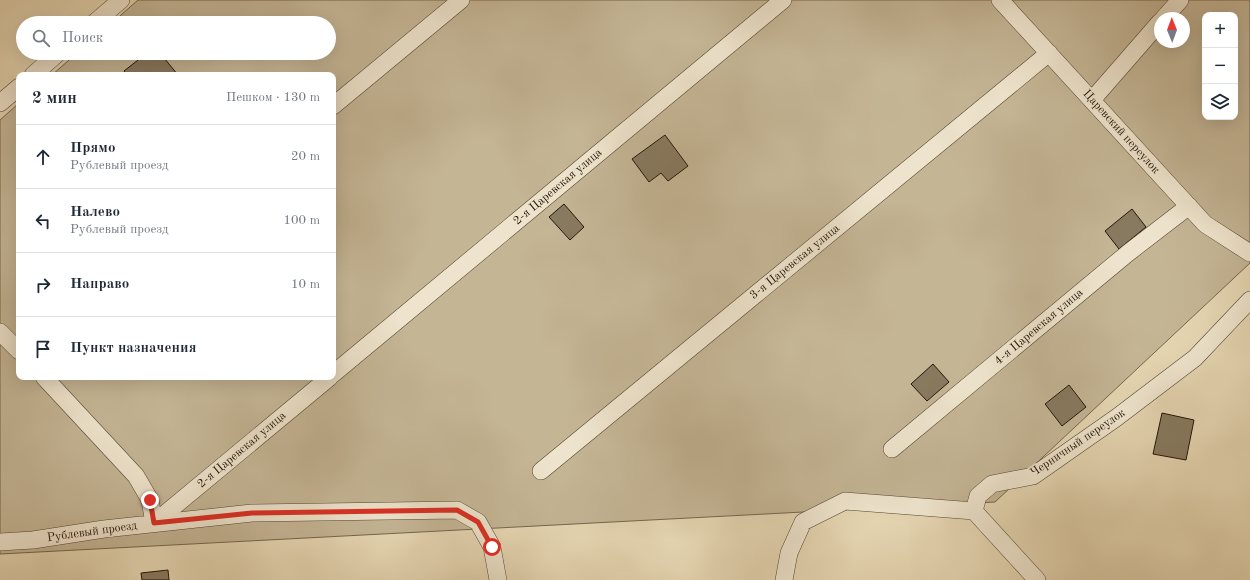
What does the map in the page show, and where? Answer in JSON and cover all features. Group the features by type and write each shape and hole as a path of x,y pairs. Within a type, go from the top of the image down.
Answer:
{"street":[{"path":"102,16 121,0"},
{"path":"336,104 461,0"},
{"name":"2-я Царевская улица","path":"336,372 783,0"},
{"name":"Царевский переулок","path":"1000,0 1205,224 1250,253"},
{"path":"1169,12 1180,0"},
{"path":"1092,100 1154,29"},
{"name":"3-я Царевская улица","path":"540,472 1049,53"},
{"path":"36,72 50,60"},
{"path":"0,103 16,89"},
{"name":"4-я Царевская улица","path":"892,449 1128,253 1189,206"},
{"name":"Черничный переулок","path":"974,511 978,496 992,484 1033,476 1116,418 1195,358 1250,300"},
{"path":"0,332 16,348"},
{"path":"47,380 136,476 150,500 154,523"},
{"name":"2-я Царевская улица","path":"154,523 326,380"},
{"path":"784,580 789,552 803,522 845,501 974,511 1037,580"},
{"name":"Рублевый проезд","path":"0,542 33,540 104,529 252,513 457,510 478,522 492,547 498,580"}],"shaded area":[{"path":"138,0 1250,0 1250,263 995,502 0,554 0,120 16,106 16,380 336,380 336,72 55,72 69,60 336,60 336,16 120,16"}],"building":[{"path":"138,60 166,60 176,72 125,72 124,71"},
{"path":"665,135 688,166 668,181 661,173 649,182 632,159"},
{"path":"564,204 584,227 570,240 549,217"},
{"path":"1132,209 1146,227 1119,249 1105,231"},
{"path":"933,364 949,382 927,401 911,384"},
{"path":"1069,385 1086,407 1062,426 1045,404"},
{"path":"1162,413 1194,420 1186,460 1153,454"},
{"path":"168,570 169,580 142,580 141,573"}],"route":[{"path":"150,500 154,523 252,513 457,510 478,522 492,547"}]}
